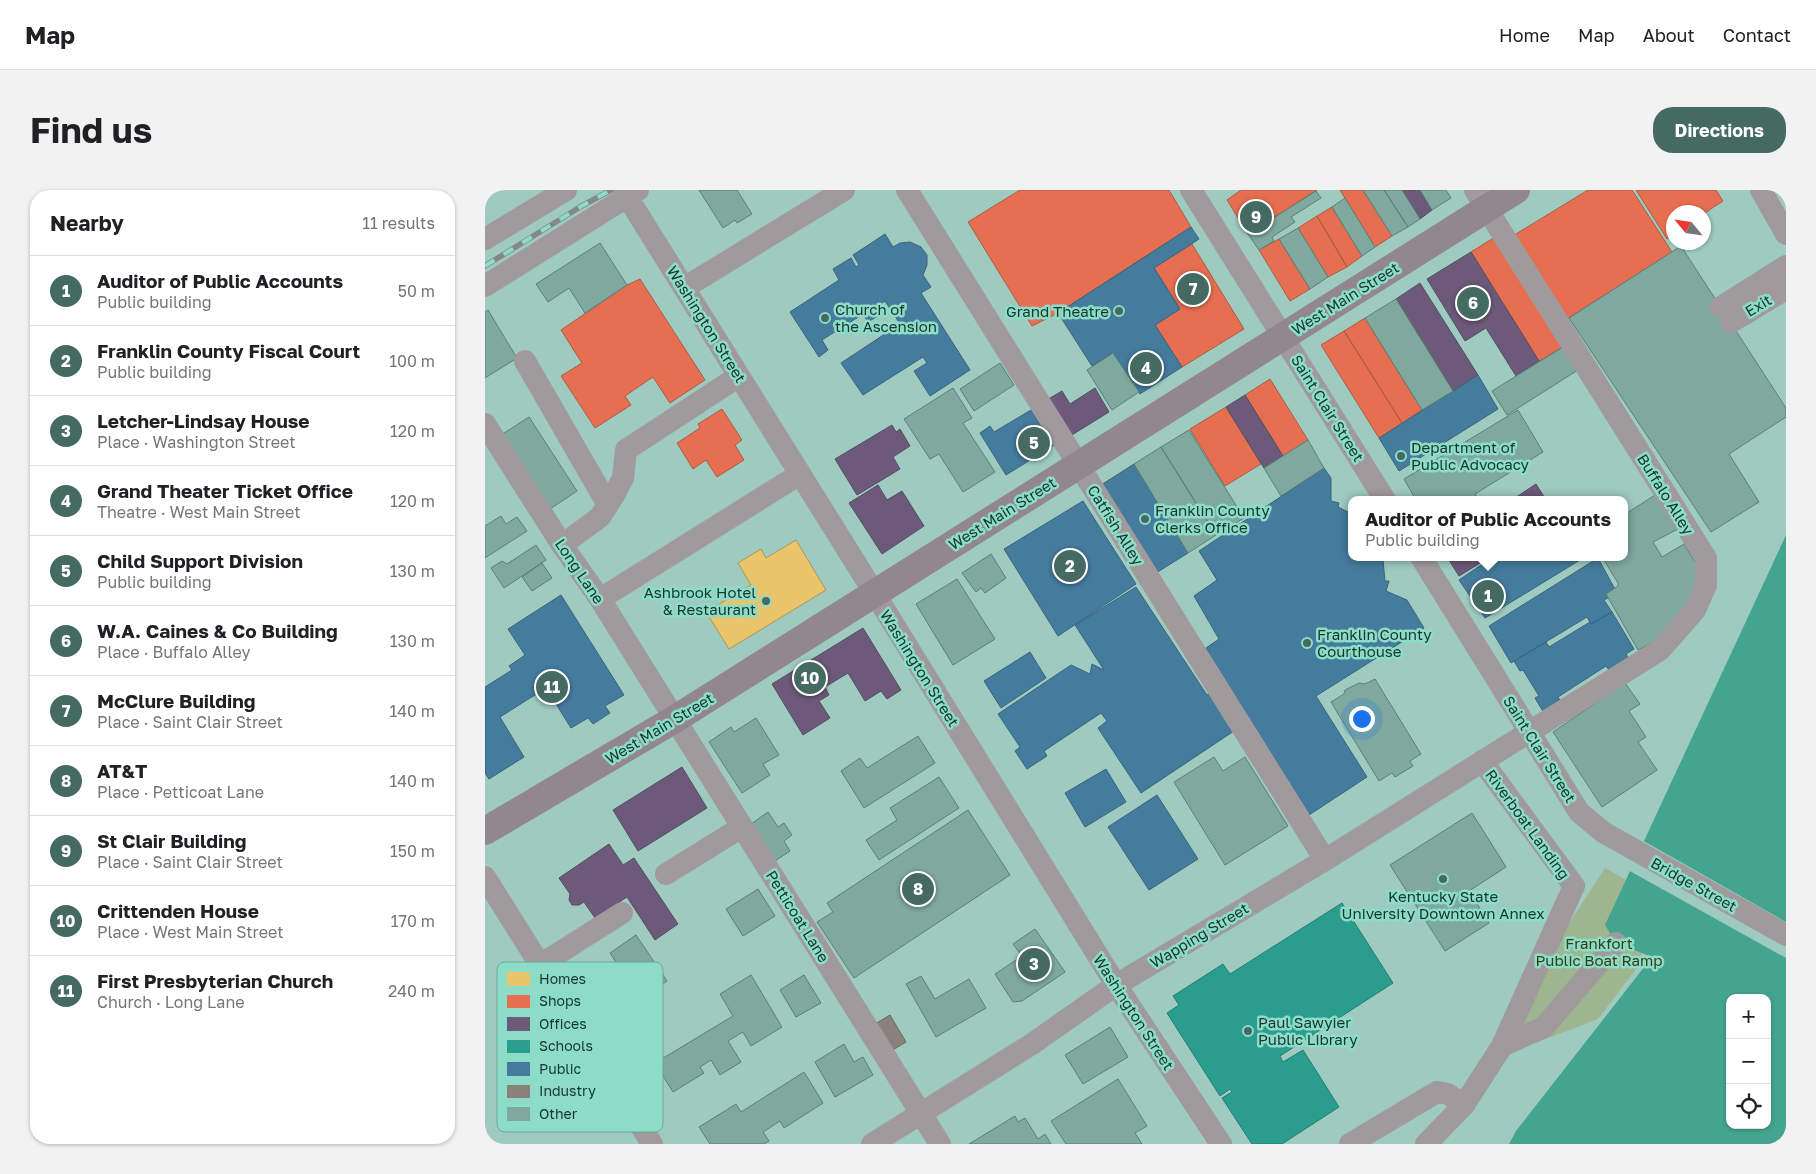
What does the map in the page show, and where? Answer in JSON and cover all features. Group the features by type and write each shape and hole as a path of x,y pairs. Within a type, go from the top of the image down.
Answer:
{"main road":[{"name":"West Main Street","path":"485,831 675,719 1283,336 1481,199 1516,190"}],"street":[{"path":"485,239 566,190"},
{"path":"684,288 844,190"},
{"name":"Catfish Alley","path":"907,190 1325,860"},
{"name":"Saint Clair Street","path":"1191,190 1383,496"},
{"path":"1761,190 1786,234"},
{"path":"485,286 629,192"},
{"name":"Washington Street","path":"629,192 684,288 1116,985 1221,1144"},
{"name":"Buffalo Alley","path":"1481,199 1706,558 1705,585 1695,610 1660,650 1529,732"},
{"name":"Exit","path":"1786,266 1726,314 1786,289"},
{"path":"525,361 608,505"},
{"path":"562,545 600,517 623,478 626,450 739,376"},
{"name":"Long Lane","path":"485,424 562,545 600,599 675,719"},
{"path":"600,599 800,474"},
{"name":"Saint Clair Street","path":"1423,561 1579,812 1603,832"},
{"name":"Petticoat Lane","path":"675,719 940,1144"},
{"name":"Wapping Street","path":"872,1144 1032,1044 1116,985 1325,860 1529,732"},
{"name":"Riverboat Landing","path":"1426,1144 1464,1105 1502,1046 1574,886 1482,761"},
{"path":"666,874 743,827"},
{"name":"Bridge Street","path":"1603,832 1786,935"},
{"path":"485,876 538,962"},
{"path":"545,962 622,912"},
{"path":"1502,1046 1544,1027 1616,943"},
{"path":"1350,1144 1437,1092 1448,1094 1464,1105"},
{"path":"644,1132 652,1144"}],"green space":[{"name":"Frankfort Public Boat Ramp","path":"1605,868 1639,887 1637,937 1643,960 1598,1019 1533,1044 1517,1024 1559,939"}],"shaded area":[{"path":"1786,535 1786,1144 1509,1144 1516,1131 1652,957 1616,943 1605,925"}],"pier":[{"path":"1642,840 1786,922 1786,958 1628,870"}],"building: Homes":[{"name":"Ashbrook Hotel & Restaurant","path":"796,540 826,590 729,649 706,612 751,585 738,563 761,549 766,558"}],"building: Shops":[{"path":"1020,190 1169,190 1191,227 1058,313 1032,326 968,222"},
{"path":"1241,190 1317,190 1248,234 1227,200"},
{"path":"1340,190 1363,190 1392,236 1375,247"},
{"path":"1588,190 1632,190 1666,243 1666,250 1672,252 1564,321 1511,237"},
{"path":"1636,190 1716,190 1723,201 1711,209 1711,205 1666,205 1666,237"},
{"path":"1332,207 1362,256 1347,267 1317,216"},
{"path":"1317,216 1347,267 1328,277 1298,228"},
{"path":"1495,237 1563,347 1539,361 1471,252"},
{"path":"1279,239 1310,289 1290,301 1259,250"},
{"path":"1192,244 1244,329 1182,367 1155,325 1180,309 1154,268"},
{"path":"640,279 705,380 670,403 653,377 625,396 631,405 595,428 561,376 582,363 561,330 627,285"},
{"path":"1365,318 1422,410 1402,423 1344,331"},
{"path":"1344,331 1402,423 1379,438 1321,345"},
{"path":"1270,379 1308,440 1283,456 1245,395"},
{"path":"1226,407 1261,464 1225,486 1190,429"},
{"path":"722,409 742,440 735,445 744,460 717,477 706,460 693,469 677,443 700,428 698,424"}],"building: Offices":[{"path":"1402,190 1420,190 1432,210 1420,219"},
{"path":"1471,252 1539,361 1516,376 1486,328 1465,341 1427,279"},
{"path":"1420,283 1478,375 1453,391 1396,299"},
{"path":"1095,388 1109,412 1067,438 1045,401 1062,391 1070,404"},
{"path":"1245,395 1283,456 1264,468 1226,407"},
{"path":"892,425 896,432 900,429 910,446 893,457 900,469 857,495 835,459"},
{"path":"1536,484 1544,496 1518,496"},
{"path":"878,485 887,500 902,491 924,526 882,554 849,503"},
{"path":"1450,561 1483,561 1459,576"},
{"path":"863,628 901,690 887,699 881,691 865,701 848,673 825,687 829,695 819,701 830,718 803,735 772,684"},
{"path":"682,767 707,808 638,851 613,810"},
{"path":"609,844 623,865 634,858 678,924 655,940 627,897 595,918 584,902 579,905 572,905 569,900 570,894 559,878"}],"building: Schools":[{"name":"Paul Sawyier Public Library","path":"1342,903 1393,983 1280,1056 1283,1062 1303,1050 1339,1107 1282,1144 1252,1144 1222,1098 1232,1092 1230,1089 1220,1096 1167,1013 1179,1005 1173,996 1223,964 1230,974"}],"building: Public":[{"name":"Grand Theatre","path":"1191,227 1199,239 1154,268 1180,309 1155,325 1182,367 1140,394 1113,353 1092,366 1058,313"},
{"name":"Church of the Ascension","path":"885,234 893,247 900,243 910,242 921,247 927,255 927,265 923,275 931,287 921,293 970,370 930,396 914,371 927,363 923,357 863,395 841,363 900,324 885,301 876,307 881,314 868,322 863,314 822,340 828,350 819,357 790,312 839,280 833,269 851,258 856,267 859,265 853,255"},
{"path":"1478,375 1498,409 1399,471 1379,438"},
{"path":"1031,410 1053,446 1006,475 980,433 990,426 994,432"},
{"name":"Franklin County Clerks Office","path":"1134,464 1188,553 1156,573 1101,485"},
{"name":"Franklin County Courthouse","path":"1324,468 1331,478 1331,501 1339,503 1338,507 1348,512 1348,561 1383,561 1385,581 1389,581 1386,591 1407,600 1424,628 1316,696 1367,777 1306,817 1207,659 1211,656 1206,648 1219,639 1194,596 1217,580 1199,551"},
{"path":"1083,501 1136,584 1058,636 1004,549"},
{"path":"1487,561 1578,561 1485,618 1459,580"},
{"path":"1593,561 1600,561 1617,593 1604,600 1612,612 1591,624 1587,617 1511,663 1489,626"},
{"path":"1136,587 1207,695 1212,691 1237,729 1141,793 1098,728 1107,721 1101,713 1044,751 1047,756 1027,769 1015,751 1020,747 998,714 1071,665 1090,674 1092,664 1104,670 1075,625"},
{"path":"561,595 624,695 605,706 610,713 593,724 588,718 571,728 546,688 500,717 524,757 489,779 485,773 485,687 512,670 509,666 525,655 508,629"},
{"path":"1612,612 1634,649 1626,654 1630,661 1611,673 1606,666 1558,697 1562,704 1544,713 1535,698 1539,696 1523,670 1520,671 1514,661 1546,642 1549,647 1590,622 1591,624"},
{"path":"1030,652 1046,678 1001,708 984,681"},
{"path":"1106,769 1126,802 1085,827 1065,793"},
{"path":"1157,795 1198,859 1149,890 1108,827"}],"building: Industry":[{"path":"890,1015 906,1042 891,1051 875,1024"}],"building: Other":[{"path":"699,190 737,190 752,214 737,223 735,220 723,228"},
{"path":"1363,190 1384,190 1408,227 1392,236"},
{"path":"1384,190 1402,190 1420,219 1408,227"},
{"path":"1420,190 1446,190 1451,198 1432,210"},
{"path":"1316,191 1321,198 1291,217 1295,222 1272,237 1274,241 1259,250 1248,234"},
{"path":"1345,198 1375,247 1362,256 1332,207"},
{"path":"1298,228 1328,277 1310,289 1279,239"},
{"path":"600,243 627,285 585,313 569,288 548,302 536,284"},
{"path":"1675,250 1684,250 1786,408 1786,417 1729,454 1759,502 1711,532 1569,318"},
{"path":"1396,299 1453,391 1422,410 1365,318"},
{"path":"488,310 517,358 485,378 485,312"},
{"path":"1563,347 1578,370 1507,415 1492,391"},
{"path":"1113,353 1139,392 1112,410 1087,370"},
{"path":"1000,363 1014,385 974,411 960,389"},
{"path":"953,388 972,418 963,423 995,472 963,492 939,454 930,459 904,419"},
{"path":"1518,410 1543,452 1475,494 1476,496 1414,496 1404,479"},
{"path":"529,417 577,491 550,509 501,435"},
{"path":"1189,430 1244,518 1216,535 1161,447"},
{"path":"1308,440 1324,468 1281,496 1264,468"},
{"path":"1161,447 1216,535 1188,553 1134,464"},
{"path":"1655,495 1676,530 1653,542 1662,557 1684,544 1697,565 1701,582 1671,633 1638,650 1606,594 1618,586 1618,583 1604,561 1628,561 1628,512"},
{"path":"501,516 506,524 517,517 527,531 485,558 485,526"},
{"path":"536,545 546,560 504,588 491,568 502,561 507,564"},
{"path":"991,554 1006,578 985,593 981,588 976,592 962,573"},
{"path":"542,563 552,578 532,591 522,577"},
{"path":"957,579 995,639 953,665 916,604"},
{"path":"1375,679 1421,754 1410,761 1413,766 1395,777 1392,773 1379,781 1331,702 1344,694 1345,690 1359,683 1365,684"},
{"path":"1625,683 1640,704 1629,711 1646,737 1638,742 1657,770 1602,807 1553,732"},
{"path":"756,718 779,755 763,764 770,775 742,793 709,742 731,727 734,732"},
{"path":"918,736 935,763 864,808 841,771 860,758 867,768"},
{"path":"1214,757 1223,771 1245,757 1288,826 1225,865 1174,782"},
{"path":"939,777 959,808 879,860 866,840 897,820 890,808"},
{"path":"968,810 1010,875 854,978 817,922 833,912 827,903"},
{"path":"768,812 778,827 784,823 792,835 784,841 790,851 772,863 747,827"},
{"name":"Kentucky State University Downtown Annex","path":"1472,813 1506,867 1469,891 1489,923 1445,951 1390,865"},
{"path":"758,889 775,916 743,936 726,909"},
{"path":"1035,929 1065,972 1022,1001 1013,1002 995,974 1022,956 1013,944"},
{"path":"636,935 654,962 616,962 610,953"},
{"path":"663,975 667,981 663,984"},
{"path":"751,975 782,1027 751,1046 743,1032 728,1041 741,1062 720,1075 711,1060 700,1067 704,1073 673,1092 663,1076 663,1058 733,1016 720,994"},
{"path":"804,975 821,1003 796,1017 780,990"},
{"path":"921,976 935,999 969,979 986,1008 936,1037 906,984"},
{"path":"1110,1027 1128,1057 1083,1084 1065,1055"},
{"path":"844,1044 854,1062 863,1057 873,1075 835,1097 815,1062"},
{"path":"804,1072 823,1103 784,1128 780,1121 763,1132 769,1141 764,1144 710,1144 699,1127 736,1104 741,1112"},
{"path":"1118,1079 1147,1126 1135,1133 1142,1144 1066,1144 1051,1121"},
{"path":"1015,1116 1018,1122 1025,1118 1038,1139 1045,1134 1051,1144 969,1144"}],"railway":[{"path":"485,266 611,190"}],"place":[{"name":"St Clair Building","path":"1256,217"},
{"name":"McClure Building","path":"1193,289"},
{"name":"W.A. Caines & Co Building","path":"1473,303"},
{"name":"Grand Theatre","path":"1119,311"},
{"name":"Church of the Ascension","path":"825,318"},
{"name":"Grand Theater Ticket Office","path":"1146,368"},
{"name":"Child Support Division","path":"1034,443"},
{"name":"Department of Public Advocacy","path":"1401,456"},
{"name":"Franklin County Clerks Office","path":"1145,519"},
{"name":"Franklin County Fiscal Court","path":"1070,566"},
{"name":"Auditor of Public Accounts","path":"1488,596"},
{"name":"Ashbrook Hotel & Restaurant","path":"766,601"},
{"name":"Franklin County Courthouse","path":"1307,643"},
{"name":"Crittenden House","path":"810,678"},
{"name":"First Presbyterian Church","path":"552,687"},
{"name":"Kentucky State University Downtown Annex","path":"1443,879"},
{"name":"AT&T","path":"918,889"},
{"name":"Letcher-Lindsay House","path":"1034,964"},
{"name":"Paul Sawyier Public Library","path":"1248,1031"}]}
